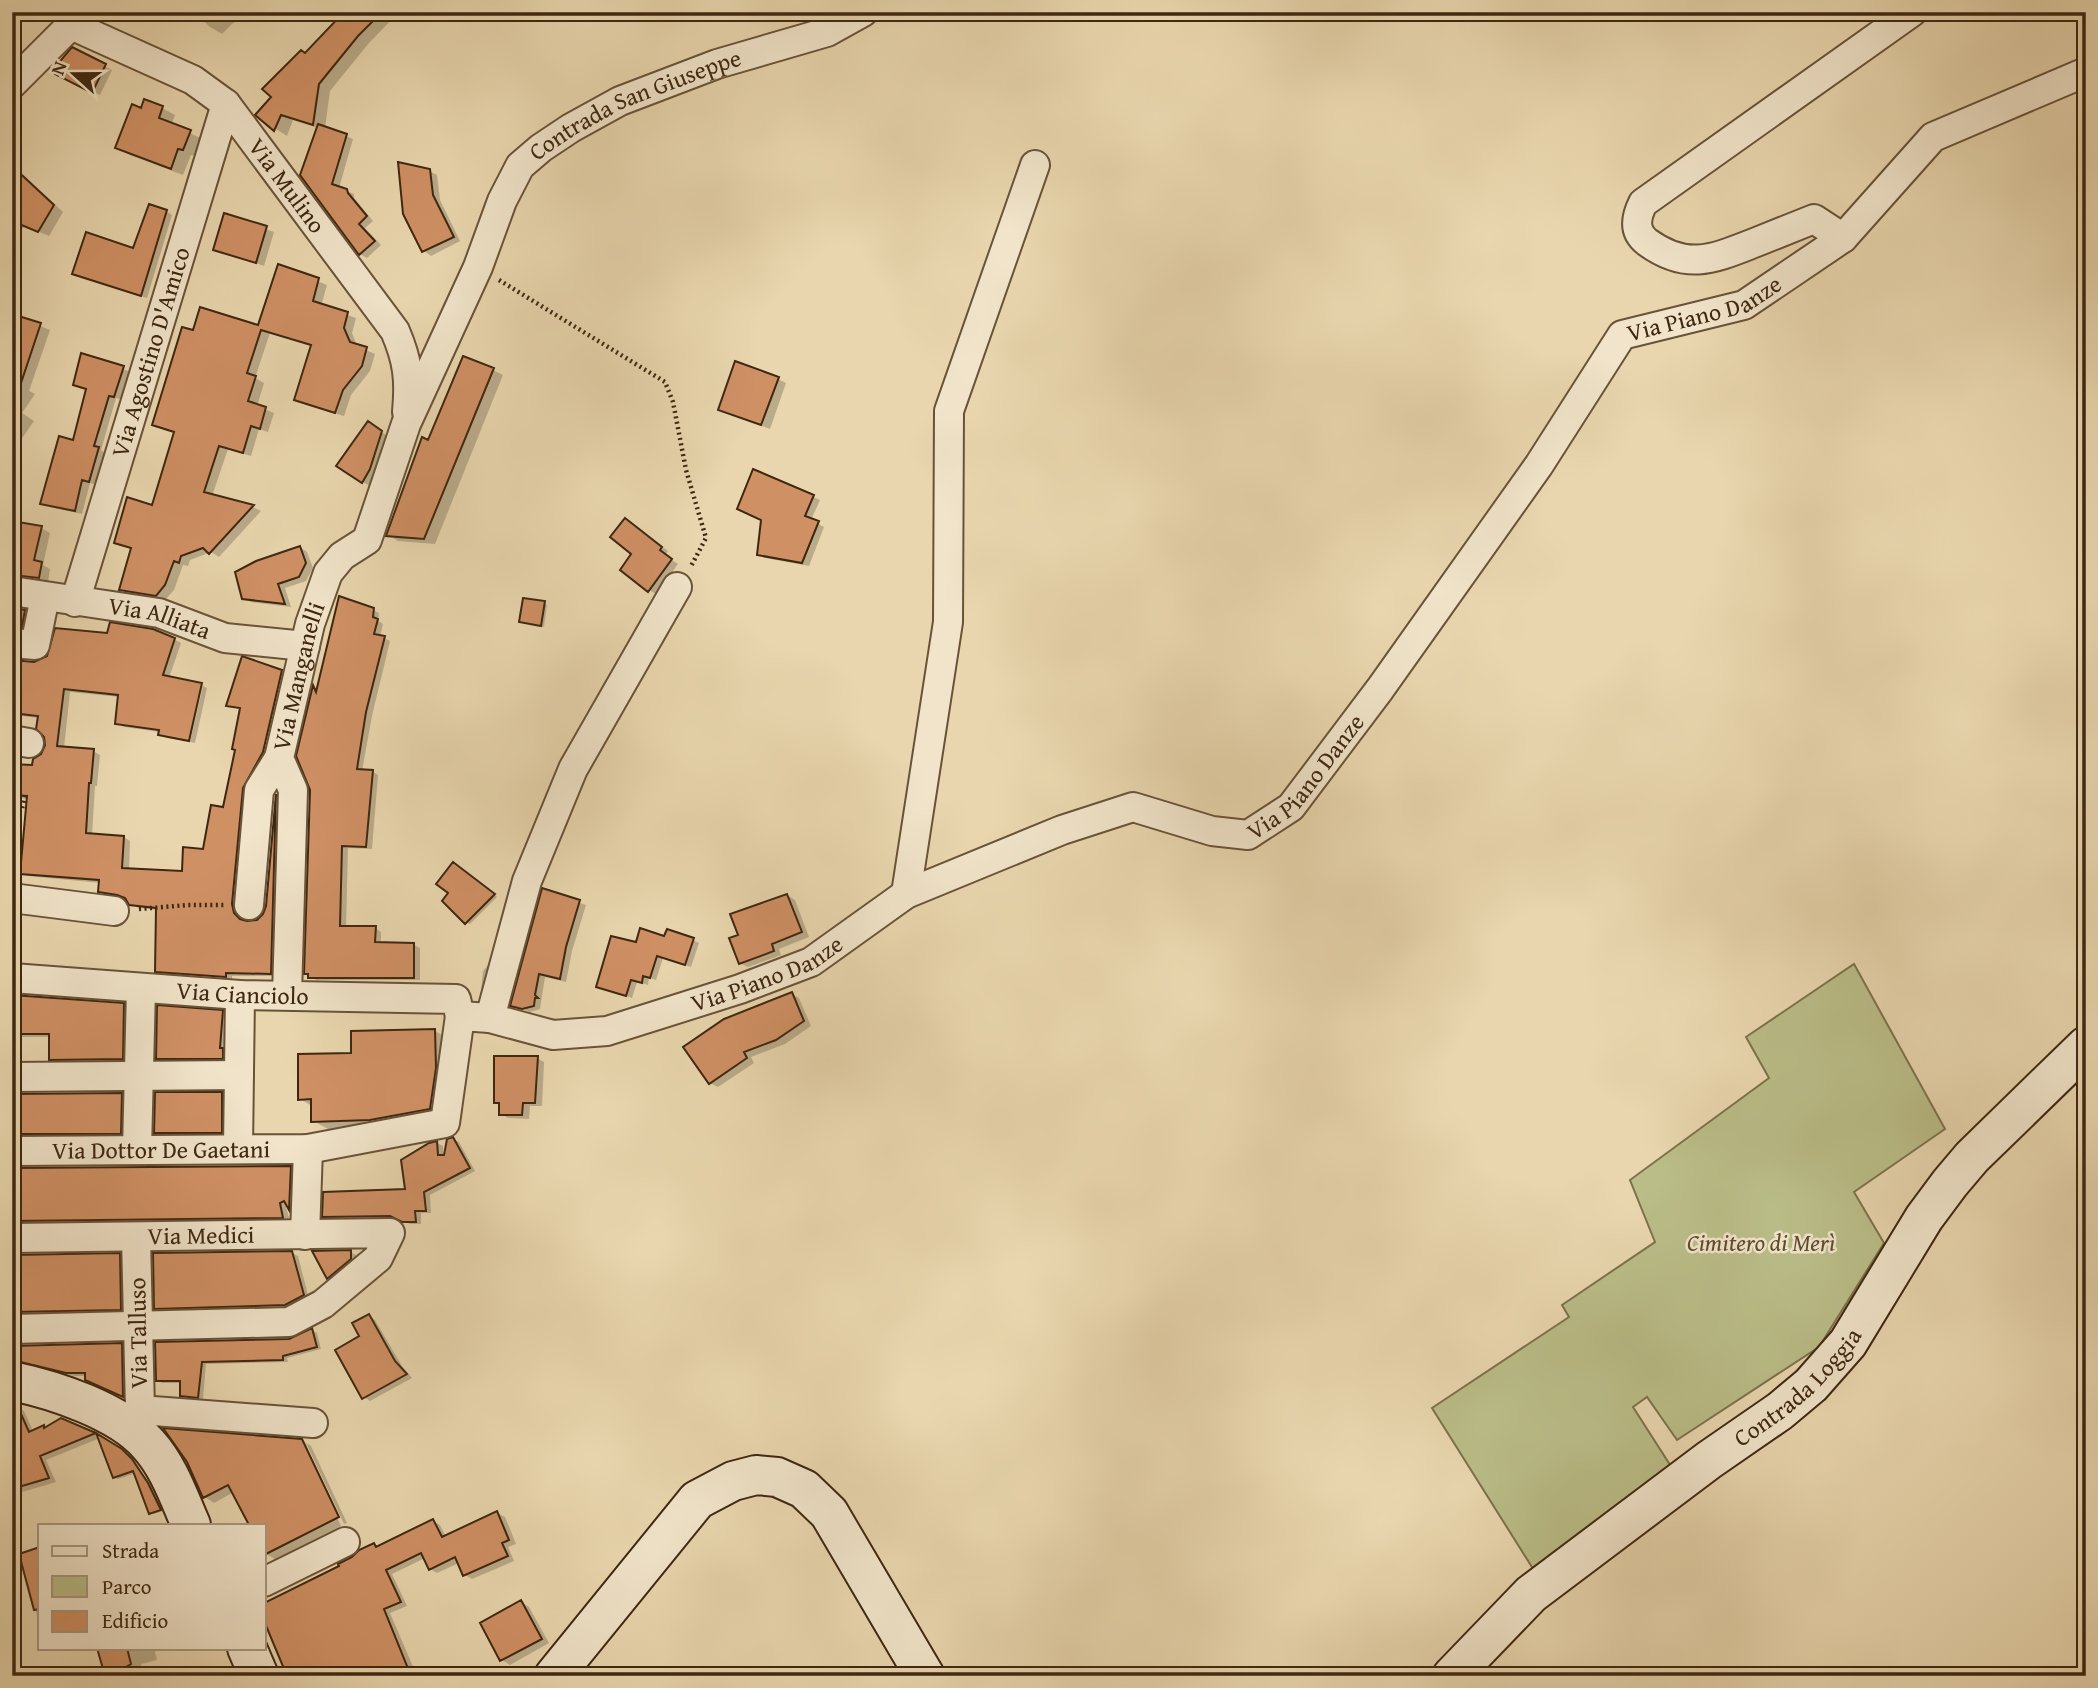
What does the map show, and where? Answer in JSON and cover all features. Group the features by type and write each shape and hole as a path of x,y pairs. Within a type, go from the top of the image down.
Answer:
{"street":[{"name":"Contrada San Giuseppe","path":"406,424 478,267 502,201 520,166 571,128 620,101 717,64 827,32 863,12"},
{"path":"1843,238 1814,219 1712,259 1684,260 1645,240 1636,227 1636,216 1643,203 1912,12"},
{"name":"Via Mulino","path":"12,84 71,25 193,80 226,104 395,331 406,356 409,387 406,424"},
{"name":"Via Piano Danze","path":"460,1016 490,1018 553,1035 607,1031 740,989 811,962 906,894 1062,830 1133,807 1212,831 1248,835 1291,807 1380,689 1539,465 1622,335 1744,304 1843,238 1933,137 2086,72"},
{"name":"Via Agostino D'Amico","path":"75,602 226,104"},
{"path":"906,894 948,622 949,411 1035,165"},
{"name":"Via Manganelli","path":"287,995 293,790 279,758 310,624 328,573 342,556 367,540 406,424"},
{"path":"490,1018 527,881 573,769 677,587"},
{"name":"Via Alliata","path":"12,591 159,613 225,638 305,646"},
{"path":"12,643 36,645 45,597"},
{"path":"249,905 259,790 279,758"},
{"path":"12,898 114,911"},
{"name":"Via Cianciolo","path":"12,978 240,995 456,999 460,1016"},
{"path":"137,1150 141,989"},
{"path":"238,1149 240,995"},
{"path":"305,1235 308,1149 445,1123 460,1016"},
{"name":"Contrada Loggia","path":"1452,1676 1531,1594 1709,1460 1780,1411 1811,1385 1849,1343 1924,1218 1950,1183 1972,1157 2086,1046"},
{"path":"12,1077 239,1075"},
{"name":"Via Dottor De Gaetani","path":"12,1151 308,1149"},
{"name":"Via Medici","path":"12,1238 390,1233 378,1258 323,1304 289,1322 138,1326"},
{"name":"Via Talluso","path":"136,1237 137,1420"},
{"path":"12,1329 138,1326"},
{"path":"12,1381 36,1386 92,1408 137,1420 313,1423"},
{"path":"137,1420 164,1467 191,1524"},
{"path":"554,1676 697,1500 733,1481 756,1475 777,1477 804,1489 829,1513 925,1676"},
{"path":"266,1581 345,1542"},
{"path":"248,1650 260,1676"}],"path":[{"path":"478,267 665,382 673,402 686,470 706,538 677,587"},
{"path":"12,808 22,809 25,796"},
{"path":"114,911 188,905 249,905"}],"green space":[{"name":"Cimitero di Merì","path":"1854,964 1945,1129 1854,1192 1884,1243 1819,1347 1677,1440 1647,1397 1633,1407 1674,1471 1535,1572 1432,1408 1569,1317 1562,1305 1655,1242 1630,1180 1769,1078 1746,1037"}],"building":[{"path":"344,12 382,12 358,36 319,84 313,125 281,115 274,131 255,115 271,97 262,89 301,50 305,53"},
{"path":"72,47 106,64 92,93 51,72"},
{"path":"144,99 163,106 159,118 191,130 183,150 178,149 171,169 115,148 132,104 141,108"},
{"path":"318,124 347,134 332,184 347,189 367,216 359,224 375,241 359,255 300,175"},
{"path":"398,162 430,169 433,195 454,237 422,252 403,214"},
{"path":"12,166 54,205 38,232 12,221"},
{"path":"149,204 167,210 141,296 72,274 86,232 133,248"},
{"path":"224,213 267,226 256,263 213,250"},
{"path":"278,264 319,278 313,301 348,312 344,328 350,342 367,347 362,366 343,390 335,413 294,400 311,345 261,330 247,373 256,376 248,401 266,407 260,429 251,426 243,453 219,446 204,492 254,505 209,554 203,548 181,556 179,563 174,561 165,585 156,596 119,590 131,548 114,543 127,497 152,505 174,432 152,425 182,327 193,330 200,307 258,325"},
{"path":"12,314 41,323 16,398 12,398"},
{"path":"81,353 124,366 114,397 109,396 94,446 99,447 89,482 82,480 75,511 40,504 59,436 73,440 86,389 73,385"},
{"path":"463,356 494,368 424,539 386,536 422,437 428,440"},
{"path":"735,361 779,377 761,425 718,410"},
{"path":"368,421 382,431 370,469 362,483 336,466"},
{"path":"753,469 814,495 805,516 819,521 802,563 757,555 761,520 737,509"},
{"path":"625,518 662,547 660,550 672,559 648,592 620,570 631,554 610,537"},
{"path":"12,521 42,526 34,560 42,562 39,578 12,575"},
{"path":"300,546 306,563 299,577 278,584 285,604 242,599 235,572 256,561"},
{"path":"339,596 374,608 373,617 378,619 374,634 385,636 366,712 357,769 373,770 366,847 342,846 340,926 376,926 375,942 414,943 414,978 308,978 308,974 304,974 310,790 296,756 313,685 316,692"},
{"path":"523,598 545,601 541,626 519,622"},
{"path":"12,608 25,610 22,627 12,627"},
{"path":"110,622 153,629 175,638 163,675 202,683 189,741 158,735 159,730 115,724 118,695 64,689 57,746 94,749 86,833 124,836 122,868 182,871 183,847 203,849 211,805 223,807 235,750 232,749 240,708 226,706 242,656 282,670 263,752 243,788 232,904 234,913 240,919 257,920 263,914 266,906 276,794 271,974 226,973 226,977 155,972 156,908 129,905 125,898 98,892 99,880 20,874 27,796 12,795 12,764 32,765 33,759 41,754 45,745 44,737 36,729 38,716 12,713 13,660 34,662 47,656 55,628 107,633"},
{"path":"453,862 495,894 465,924 442,901 448,893 436,884"},
{"path":"542,888 580,900 560,979 539,974 535,995 538,998 535,998 534,1006 522,1009 510,1006"},
{"path":"787,894 802,932 772,944 774,951 739,964 729,938 738,935 730,914"},
{"path":"640,928 664,936 667,929 694,938 685,965 657,956 650,978 643,976 642,983 631,980 626,996 596,987 611,936 636,942"},
{"path":"792,992 804,1021 776,1040 744,1052 747,1058 709,1084 683,1047 724,1019"},
{"path":"12,995 124,1003 123,1059 49,1060 49,1034 12,1034"},
{"path":"157,1005 223,1010 220,1048 223,1048 223,1059 156,1059"},
{"path":"435,1029 436,1068 430,1109 370,1120 311,1122 311,1099 298,1100 298,1054 351,1053 351,1031"},
{"path":"494,1056 538,1056 535,1103 523,1103 522,1115 499,1115 499,1103 494,1103"},
{"path":"155,1092 222,1092 222,1133 154,1133"},
{"path":"122,1093 121,1134 12,1134 12,1094"},
{"path":"453,1137 470,1168 424,1192 426,1211 415,1211 416,1222 402,1222 390,1216 322,1217 323,1192 405,1189 401,1160 437,1141 438,1155 444,1155 447,1139"},
{"path":"291,1166 289,1210 284,1201 280,1203 283,1218 12,1221 12,1168"},
{"path":"351,1250 351,1259 327,1279 312,1251"},
{"path":"292,1251 304,1295 285,1305 154,1309 153,1253"},
{"path":"120,1253 121,1310 12,1312 12,1255"},
{"path":"369,1314 395,1361 407,1374 362,1399 335,1350 359,1336 352,1323"},
{"path":"312,1328 317,1347 283,1356 283,1360 202,1362 198,1398 180,1396 180,1381 156,1381 155,1342 289,1339"},
{"path":"122,1343 123,1397 85,1380 85,1373 66,1373 12,1360 12,1346"},
{"path":"12,1404 17,1405 29,1432 44,1425 44,1428 61,1418 96,1433 40,1456 49,1478 12,1489"},
{"path":"163,1428 302,1439 339,1517 266,1554 266,1524 248,1524 228,1485 203,1498 187,1462"},
{"path":"96,1433 122,1449 132,1459 161,1510 149,1514 133,1471 113,1478"},
{"path":"497,1511 509,1540 502,1543 508,1556 463,1576 455,1557 429,1570 421,1553 386,1570 401,1602 384,1609 411,1676 287,1676 266,1626 266,1602 339,1566 338,1564 359,1550 374,1543 376,1547 433,1519 442,1537"},
{"path":"38,1548 38,1609 34,1610 19,1554"},
{"path":"521,1600 542,1639 500,1661 480,1623"},
{"path":"98,1650 128,1650 131,1664 105,1676"}]}
